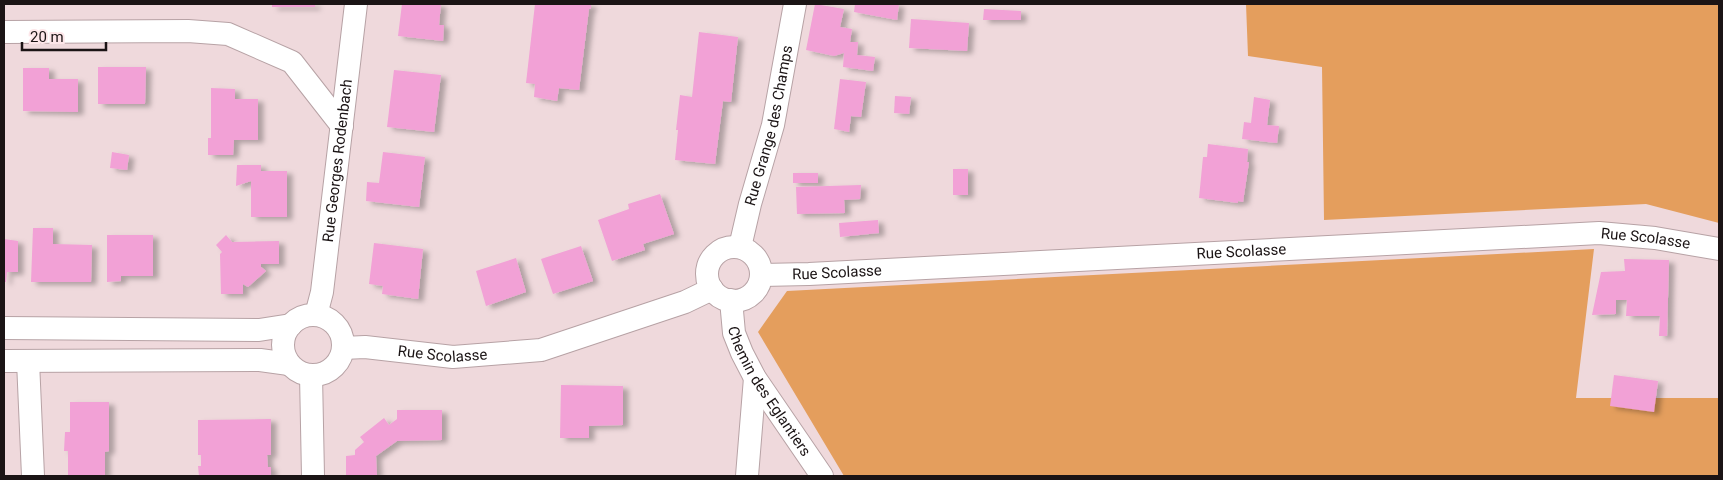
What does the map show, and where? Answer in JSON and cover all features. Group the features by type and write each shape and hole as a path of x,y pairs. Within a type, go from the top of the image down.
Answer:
{"street":[{"name":"Rue Georges Rodenbach","path":"316,315 322,292 356,4"},
{"name":"Rue Grange des Champs","path":"740,247 750,204 773,125 795,4"},
{"path":"4,32 188,31 228,34 292,62 342,126"},
{"name":"Rue Scolasse","path":"762,275 1598,233 1655,238 1719,250"},
{"path":"727,247 740,247 751,253 759,262 762,275 759,286 752,294 742,300 720,297 712,289 707,277 709,264 716,254 727,247"},
{"name":"Rue Scolasse","path":"343,348 365,347 453,357 540,350 686,302 712,289"},
{"name":"Chemin des Eglantiers","path":"731,300 734,333 755,378 822,476"},
{"path":"316,315 325,317 333,322 339,330 343,348 341,357 336,364 321,374 312,375 295,369 289,364 283,351 284,337 291,325 298,319 316,315"},
{"path":"4,328 259,330 291,325"},
{"path":"28,360 33,476"},
{"path":"4,361 260,360 289,364"},
{"path":"312,375 313,476"},
{"path":"747,476 755,378"}],"shaded area":[{"path":"1246,4 1719,4 1719,223 1646,204 1324,220 1322,67 1248,56"},
{"path":"1594,249 1576,398 1719,398 1719,476 844,476 758,332 787,291"}],"building":[{"path":"272,4 315,4 315,7 272,7"},
{"path":"402,4 441,4 439,25 444,25 443,41 398,36"},
{"path":"535,4 591,4 579,90 559,88 557,101 534,97 535,84 526,83"},
{"path":"815,4 844,9 840,27 852,29 850,42 858,42 857,55 875,57 873,71 843,67 844,53 834,56 806,50"},
{"path":"855,4 899,4 897,20 854,12"},
{"path":"984,9 1021,11 1021,20 983,20"},
{"path":"911,19 969,23 967,51 909,48"},
{"path":"699,32 738,37 731,102 723,101 715,164 675,160 680,95 692,97"},
{"path":"98,67 146,67 145,104 98,104"},
{"path":"23,68 49,68 49,79 78,79 78,112 23,111"},
{"path":"394,70 441,75 434,132 387,127"},
{"path":"840,79 866,82 861,117 851,116 849,132 834,129"},
{"path":"211,88 235,89 235,99 258,99 258,140 234,140 233,155 208,155 208,138 211,138"},
{"path":"895,96 911,97 909,114 894,113"},
{"path":"1254,97 1270,100 1267,125 1279,126 1277,143 1242,139 1244,122 1251,123"},
{"path":"1208,144 1248,149 1247,162 1249,162 1243,202 1199,198 1203,157 1207,157"},
{"path":"112,152 129,155 127,170 110,168"},
{"path":"383,152 425,157 419,207 366,201 367,182 379,183"},
{"path":"237,165 261,165 261,171 287,171 287,217 251,217 251,181 236,186"},
{"path":"953,169 968,169 968,195 953,195"},
{"path":"793,173 818,173 818,183 793,183"},
{"path":"861,185 860,199 844,200 845,213 797,214 796,187"},
{"path":"660,194 674,234 643,244 645,250 612,261 598,220 629,209 628,204"},
{"path":"878,220 879,233 840,237 839,223"},
{"path":"33,228 53,228 53,244 92,245 91,282 31,282"},
{"path":"107,235 153,235 153,276 121,276 121,281 107,282"},
{"path":"226,235 232,242 279,241 279,264 261,264 261,267 266,271 248,287 243,284 243,294 221,294 220,254 222,252 216,245"},
{"path":"4,239 18,241 18,272 7,272 6,282 4,282"},
{"path":"374,243 423,249 418,299 382,294 383,286 369,284"},
{"path":"581,246 593,281 553,294 541,259"},
{"path":"516,258 526,292 486,306 476,271"},
{"path":"1624,259 1669,260 1667,336 1659,336 1660,316 1626,316 1627,300 1616,300 1616,314 1592,315 1601,272 1625,271"},
{"path":"1614,375 1658,381 1654,412 1610,406"},
{"path":"561,385 623,386 623,425 589,426 589,438 560,438"},
{"path":"70,402 109,402 109,451 105,452 105,476 68,476 68,451 64,451 65,432 70,432"},
{"path":"397,410 442,410 442,440 397,441 376,456 377,476 346,476 346,456 355,455 355,450 364,442 360,437 384,418 389,425 397,419"},
{"path":"271,419 271,455 267,455 268,467 271,467 271,476 199,476 198,466 201,466 201,455 198,455 198,420"}]}
